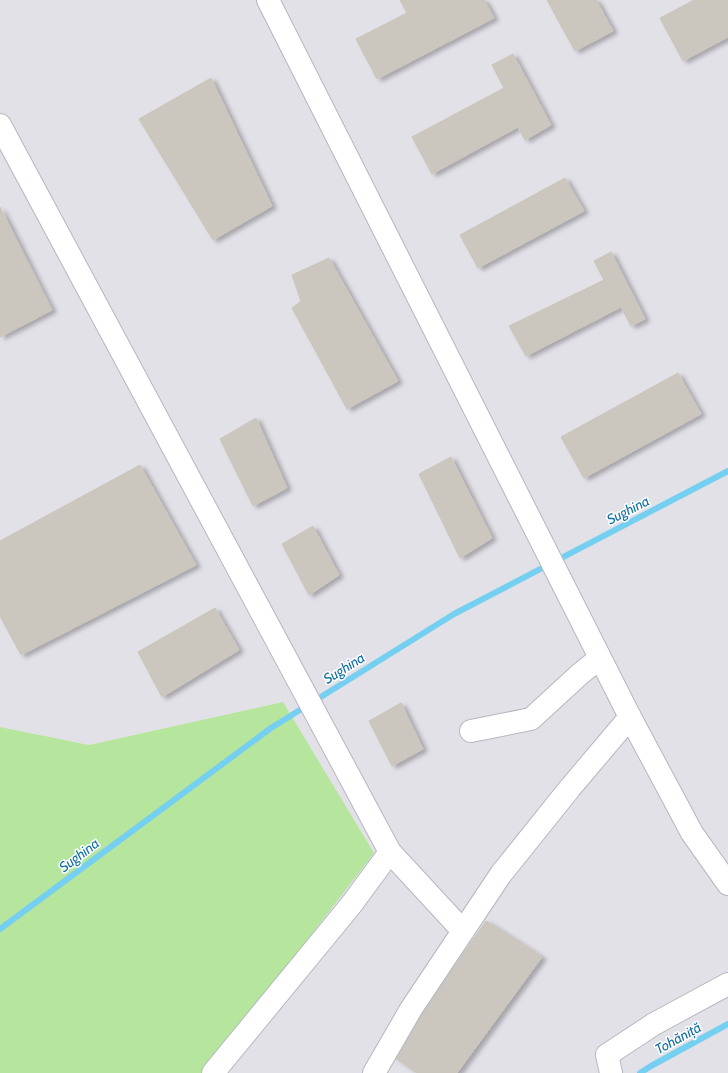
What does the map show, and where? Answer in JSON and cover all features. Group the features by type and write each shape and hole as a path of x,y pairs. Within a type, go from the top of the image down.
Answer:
{"lane":[{"path":"268,0 630,717 692,834 728,884"},
{"path":"0,125 390,852 463,931"},
{"path":"471,731 531,719 580,674 600,658"},
{"path":"374,1073 411,1009 501,874 570,788 630,717"},
{"path":"213,1073 351,905 390,852"},
{"path":"611,1073 607,1055 654,1024 728,984"}],"shaded area":[{"path":"0,0 728,0 728,1073 205,1073 283,702 89,745 0,727"}],"green space":[{"path":"283,702 374,853 205,1073 0,1073 0,727 89,745"}],"building":[{"path":"400,0 484,0 494,18 377,79 356,39 407,13"},
{"path":"547,0 596,0 613,31 575,51"},
{"path":"694,0 728,0 728,37 683,61 660,18"},
{"path":"513,54 551,125 525,140 518,127 432,174 412,137 504,88 492,65"},
{"path":"211,78 272,206 213,240 139,119"},
{"path":"565,178 584,211 478,268 460,235"},
{"path":"0,207 52,310 0,337"},
{"path":"611,252 645,319 631,326 621,307 526,356 509,326 604,280 594,261"},
{"path":"329,258 398,381 347,409 292,308 301,301 292,275"},
{"path":"678,373 701,414 584,478 561,437"},
{"path":"256,418 287,488 253,506 220,439"},
{"path":"451,457 492,538 460,558 419,474"},
{"path":"140,465 196,565 21,655 0,616 0,541"},
{"path":"313,526 339,575 309,595 282,544"},
{"path":"215,608 239,650 162,697 138,652"},
{"path":"401,703 423,749 392,766 369,721"},
{"path":"486,921 542,957 457,1073 417,1073 392,1055"}],"waterway":[{"name":"Sughina","path":"0,929 271,728 454,614 728,471"},
{"name":"Tohăniță","path":"640,1073 728,1024"}]}
